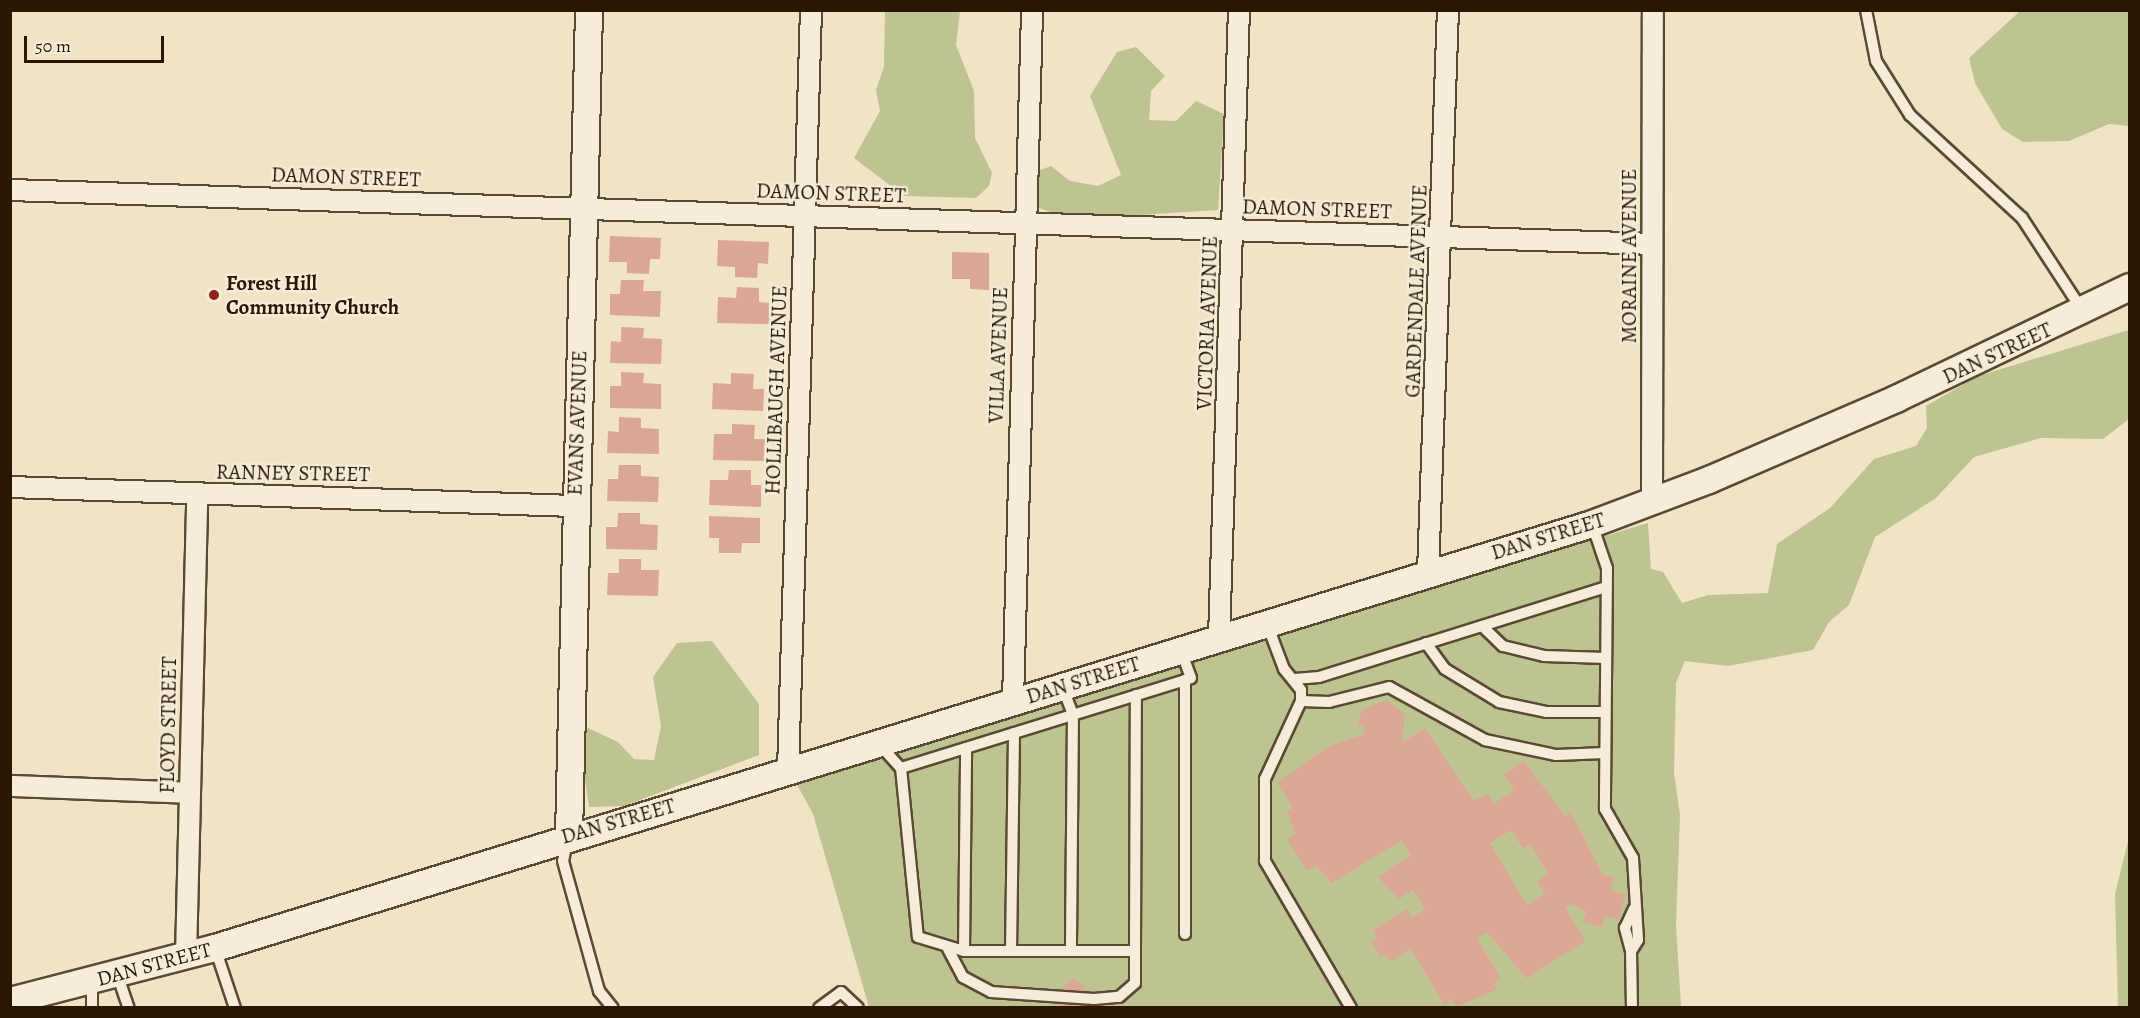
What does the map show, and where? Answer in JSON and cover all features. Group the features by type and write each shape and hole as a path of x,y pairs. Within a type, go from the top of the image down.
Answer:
{"street":[{"name":"EVANS AVENUE","path":"569,835 574,506 589,10"},
{"name":"HOLLIBAUGH AVENUE","path":"788,771 811,10"},
{"name":"VILLA AVENUE","path":"1013,701 1024,222 1032,10"},
{"name":"VICTORIA AVENUE","path":"1218,638 1234,230 1239,10"},
{"name":"GARDENDALE AVENUE","path":"1428,573 1448,10"},
{"name":"MORAINE AVENUE","path":"1652,502 1653,10"},
{"name":"DAMON STREET","path":"10,190 1651,244"},
{"name":"DAN STREET","path":"10,1002 186,957 569,835 788,771 1592,524 1652,502 1896,399 2083,312 2130,287"},
{"name":"RANNEY STREET","path":"10,487 574,506"},
{"name":"FLOYD STREET","path":"186,957 197,495"},
{"path":"10,786 190,793"}],"lane":[{"path":"1866,10 1876,61 1910,115 2022,218 2083,312"},
{"path":"1592,524 1604,551 1606,587 1605,809 1633,858 1634,909 1625,928 1631,951 1632,1008"},
{"path":"1295,679 1319,677 1606,587"},
{"path":"1267,624 1277,655 1295,679 1301,701 1264,779 1263,851 1270,872 1351,1008"},
{"path":"1482,626 1503,646 1544,656 1606,658"},
{"path":"1426,643 1445,669 1499,702 1546,712 1605,712"},
{"path":"901,768 1191,678 1181,650"},
{"path":"1185,680 1185,934"},
{"path":"1062,686 1072,714 1071,951"},
{"path":"1301,701 1329,702 1389,687 1485,740 1556,755 1605,753"},
{"path":"948,950 963,977 991,992 1094,999 1119,997 1135,983 1136,695"},
{"path":"1011,951 1014,733"},
{"path":"878,743 901,768 918,937 948,950 1135,951"},
{"path":"964,951 966,748"},
{"path":"569,835 563,861 599,991 614,1008"},
{"path":"215,948 235,1008"},
{"path":"117,974 129,1008"},
{"path":"92,980 92,1008"},
{"path":"819,1008 841,993 858,1008"}],"green space":[{"path":"885,11 960,11 956,45 974,91 975,138 992,173 989,186 976,198 904,196 854,158 880,111 876,90 884,67"},
{"path":"2020,11 2129,11 2129,126 2109,124 2069,141 2023,142 2002,129 1975,83 1969,58"},
{"path":"1136,47 1165,76 1151,91 1149,120 1176,121 1196,101 1224,114 1218,210 1072,219 1033,206 1038,171 1051,166 1070,181 1098,186 1121,175 1090,96 1117,52"},
{"path":"2129,330 2129,419 2103,439 2041,438 1974,457 1936,498 1875,537 1849,605 1829,622 1813,650 1728,666 1685,661 1676,683 1674,773 1680,815 1676,925 1681,1007 869,1007 813,814 795,781 1648,523 1651,569 1663,572 1682,603 1708,595 1768,593 1777,544 1830,508 1874,459 1916,446 1927,428 1926,406 1978,376"},
{"path":"712,641 759,704 759,755 624,806 589,807 581,751 588,728 618,742 634,759 654,760 661,726 653,677 677,643"},
{"path":"2129,837 2129,1007 2118,1007 2115,894"}],"building":[{"path":"610,236 661,238 660,259 650,259 649,274 627,273 627,262 609,262"},
{"path":"718,240 769,242 768,264 758,263 757,278 735,277 735,267 717,266"},
{"path":"952,252 989,253 989,290 970,289 970,279 952,279"},
{"path":"621,280 644,280 643,291 661,291 660,317 610,315 610,294 620,294"},
{"path":"737,287 759,288 759,302 769,303 769,324 717,323 718,297 736,298"},
{"path":"621,327 644,328 643,338 662,339 661,364 610,363 611,341 621,342"},
{"path":"621,372 644,373 643,383 661,384 661,409 610,408 610,386 621,386"},
{"path":"731,373 754,374 753,389 764,389 763,411 712,409 713,383 731,384"},
{"path":"619,417 641,418 641,428 659,429 659,454 607,453 608,431 619,432"},
{"path":"732,424 755,425 754,439 765,439 764,461 713,460 714,434 732,434"},
{"path":"619,465 641,465 641,476 659,477 658,502 607,501 608,479 618,479"},
{"path":"729,470 751,470 751,485 761,485 761,507 709,505 710,480 728,480"},
{"path":"618,513 640,513 640,524 658,525 657,550 606,549 606,527 617,527"},
{"path":"709,516 760,518 760,543 742,543 741,553 719,553 719,538 709,538"},
{"path":"619,559 641,559 641,570 659,570 658,596 607,595 608,573 619,573"},
{"path":"1387,700 1405,714 1402,743 1425,728 1473,800 1489,794 1493,804 1514,791 1504,774 1524,761 1565,816 1571,813 1603,875 1614,877 1611,891 1625,894 1619,920 1605,916 1602,927 1583,922 1586,912 1570,904 1565,908 1586,941 1526,978 1487,932 1477,938 1501,979 1494,983 1498,989 1456,1007 1452,999 1444,1004 1411,949 1391,961 1386,954 1381,957 1371,941 1377,938 1373,930 1407,909 1412,917 1425,909 1413,890 1399,899 1378,877 1411,855 1402,840 1332,883 1316,866 1307,871 1287,839 1295,834 1287,811 1293,808 1277,783 1329,746 1365,734 1363,725 1358,725 1362,709","holes":["1511,830 1523,848 1530,844 1548,874 1537,881 1545,894 1527,905 1490,843"]},
{"path":"1074,979 1083,985 1089,1008 1059,1008 1064,985"}],"place":[{"name":"Forest Hill Community Church","path":"214,295"}]}
